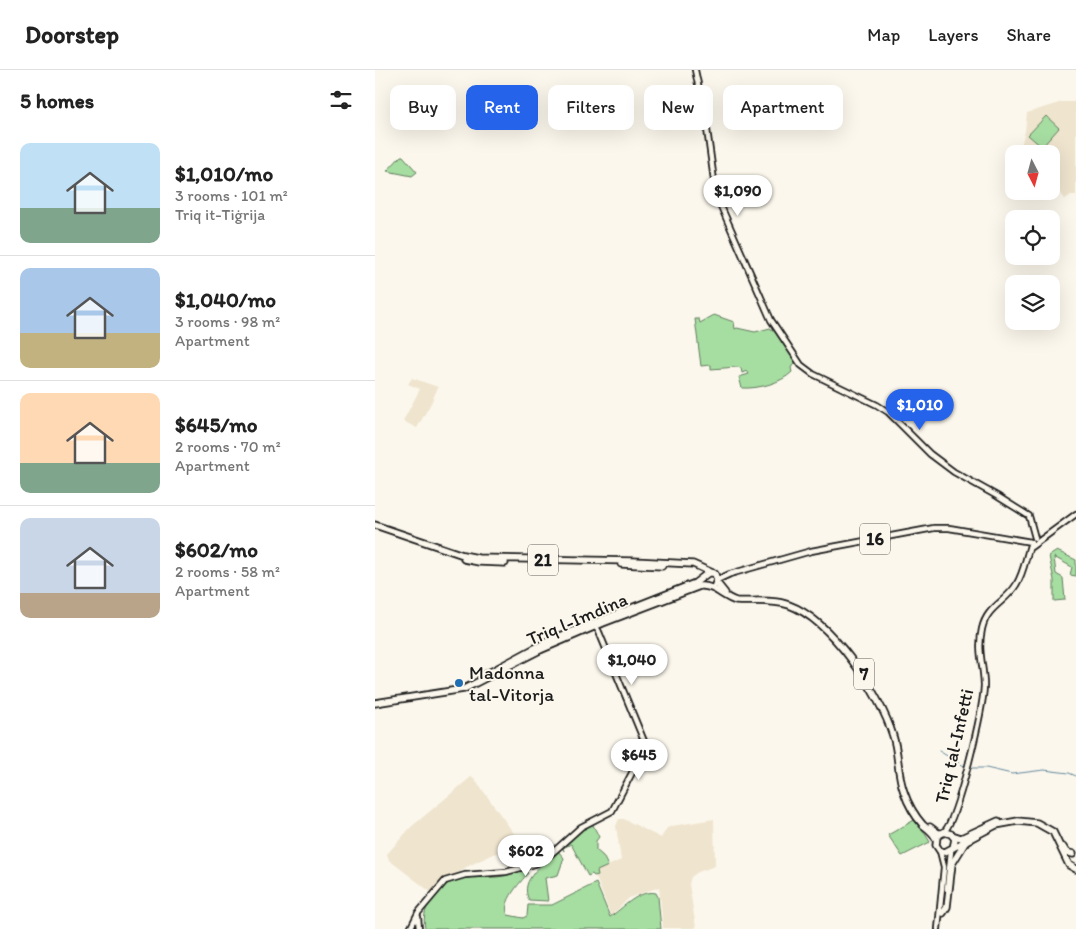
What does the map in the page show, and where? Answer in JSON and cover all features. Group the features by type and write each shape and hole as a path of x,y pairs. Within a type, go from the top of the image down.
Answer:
{"highway":[{"name":"Triq l-Imdina","path":"375,527 479,562 610,564 693,568 700,571 703,576"},
{"name":"Triq l-Imdina","path":"375,527 463,555 479,558 693,564 716,578"},
{"name":"Triq l-Imdina","path":"375,702 462,686 550,640 695,583 710,572 716,578"},
{"path":"703,576 703,581 708,587"},
{"name":"Triq l-Imdina","path":"375,702 464,689 540,650 592,627 693,589 708,587 716,578"},
{"name":"7","path":"716,578 727,595 734,598 790,603 809,611 824,623 859,666 889,716 896,736 904,784 913,806 933,829 961,838 989,824 1006,819 1038,820 1052,828 1064,850 1074,854 1067,862"},
{"name":"7","path":"708,587 729,599 788,604 812,617 834,638 863,677 886,718 894,740 904,793 918,818 936,839 936,846 940,850"},
{"path":"671,598 692,591 703,590 729,599"},
{"path":"940,850 945,852 1002,824 1018,821 1037,823 1053,832 1070,867 1076,869"},
{"path":"936,839 943,832"},
{"path":"951,834 955,839 952,849"},
{"path":"943,913 947,907 952,864 956,854 968,840"}],"main road":[{"path":"695,70 706,122 716,195 771,320 801,365 813,374 888,412 946,466 1029,516 1033,539 1042,537 1076,514"},
{"name":"16","path":"716,578 811,551 934,528 949,528 1033,539"},
{"name":"Triq tal-Infetti","path":"951,834 951,823 967,770 984,688 980,661 982,631 986,617 994,606 1010,594 1018,583 1033,539"},
{"path":"599,632 600,624"},
{"path":"422,908 417,921 418,929 410,929 422,908 445,881 465,875 506,872 535,864 546,858 581,826 613,808 645,745 599,632 596,627 592,627"},
{"name":"Triq tal-Infetti","path":"943,832 951,823"},
{"path":"940,929 952,849"},
{"path":"940,850 943,868 940,929"}],"shaded area":[{"path":"1062,102 1076,102 1076,195 1071,195 1065,199 1060,193 1060,145 1021,145 1027,113"},
{"path":"412,378 438,387 417,428 403,421 420,389 408,384"},
{"path":"471,777 474,778 515,835 497,845 498,852 444,880 432,893 389,860 387,854 411,827"},
{"path":"619,819 624,819 661,838 667,828 672,826 714,819 715,866 698,872 691,877 689,884 696,928 663,928 659,887 629,898 611,916 594,872 621,860 616,826"}],"green space":[{"path":"1046,116 1059,128 1044,145 1040,145 1028,135"},
{"path":"401,156 417,172 412,176 387,171"},
{"path":"714,315 734,322 735,329 755,332 770,328 775,332 795,361 791,368 792,372 782,379 769,384 742,388 739,377 749,374 747,371 742,373 741,368 737,367 711,369 711,365 701,366 695,319 699,319 700,323"},
{"path":"1057,551 1076,560 1076,576 1070,575 1072,567 1054,557 1056,574 1063,578 1065,600 1054,601 1054,580 1049,556"},
{"path":"916,819 930,842 902,856 888,835"},
{"path":"592,823 599,837 596,841 596,850 603,856 608,866 597,871 598,875 594,876 592,874 588,876 571,844 563,848 564,851 562,847 580,830"},
{"path":"558,851 564,858 558,875 545,878 548,901 529,900 527,885 530,878 540,866"},
{"path":"524,870 528,873 509,899 507,904 508,915 523,918 527,916 528,905 552,905 596,883 610,917 631,900 643,894 656,893 661,929 425,929 425,912 434,897 450,882 463,878 497,877"}],"waterway":[{"path":"939,751 964,766"},
{"path":"970,768 986,768 1012,774 1044,770 1069,773 1076,776"}],"place":[{"name":"Madonna tal-Vitorja","path":"459,683"}]}
